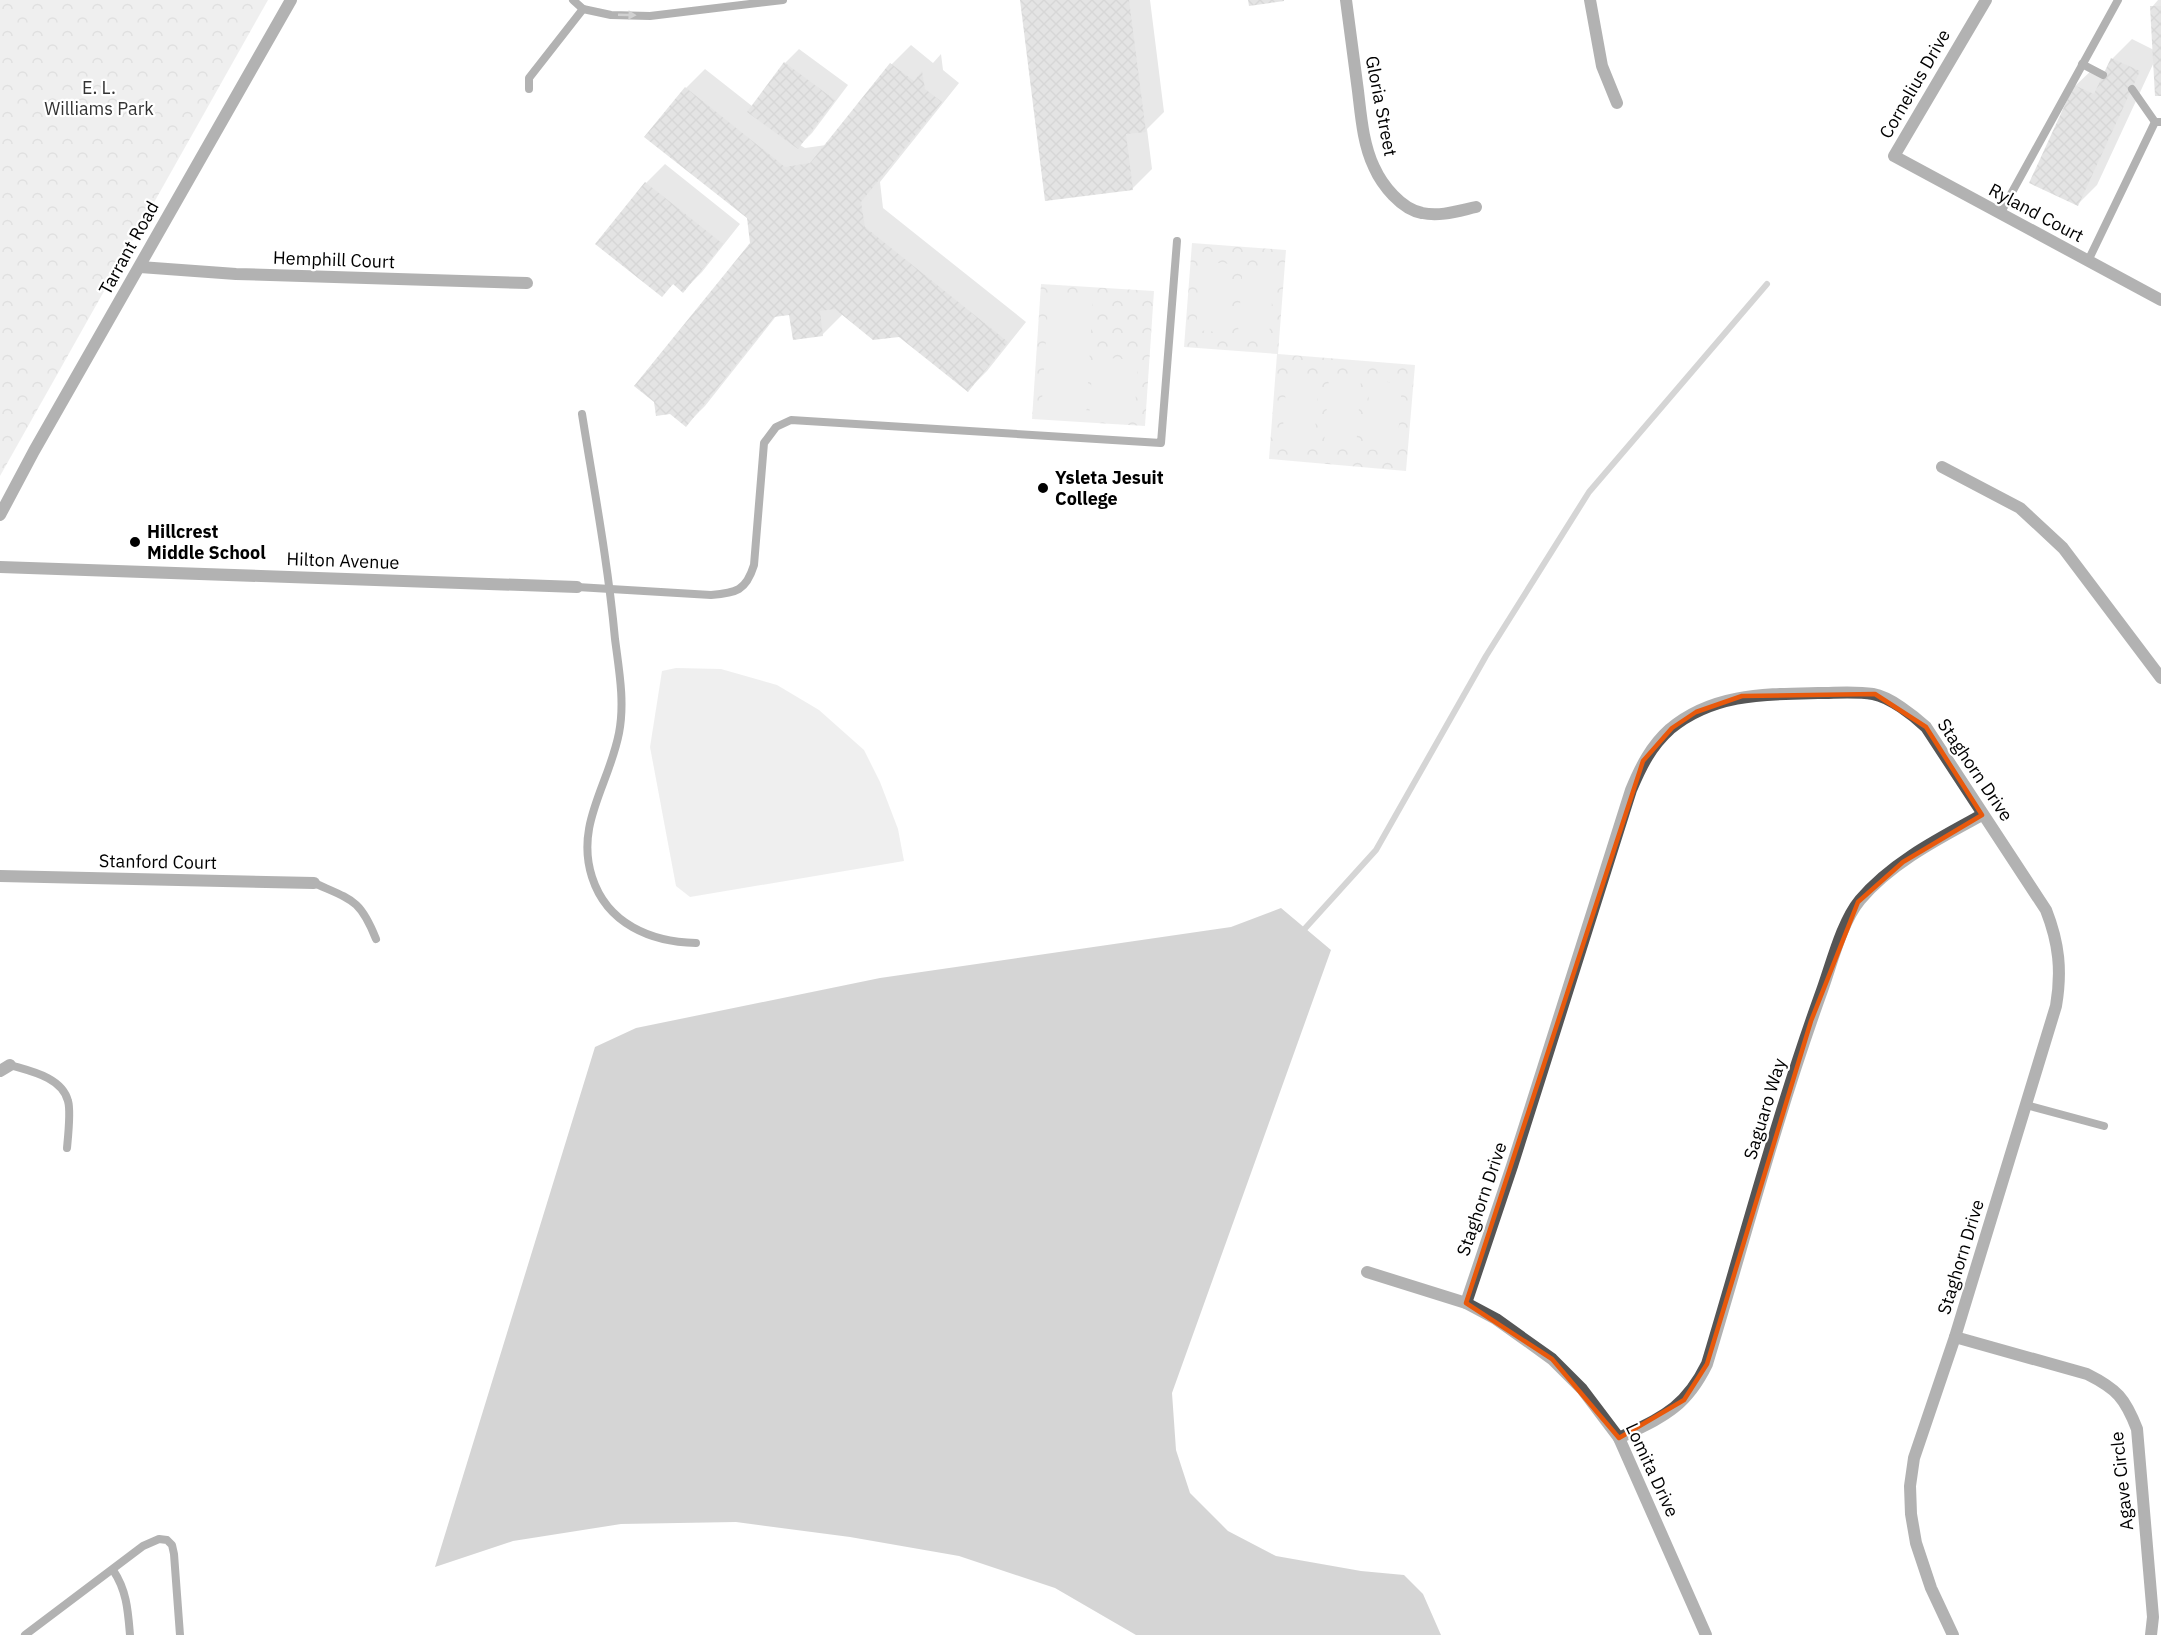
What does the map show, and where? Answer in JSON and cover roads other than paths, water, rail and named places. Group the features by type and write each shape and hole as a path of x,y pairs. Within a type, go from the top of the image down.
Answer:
{"street":[{"name":"Tarrant Road","path":"0,515 291,0"},
{"name":"Gloria Street","path":"1346,0 1361,117 1374,167 1383,182 1405,206 1420,213 1449,213 1476,207"},
{"path":"1590,0 1602,66 1617,103"},
{"name":"Cornelius Drive","path":"1894,156 1986,0"},
{"name":"Ryland Court","path":"1894,156 2161,300"},
{"name":"Hemphill Court","path":"140,267 304,276 527,283"},
{"path":"1942,467 2020,508 2063,548 2161,678"},
{"name":"Hilton Avenue","path":"0,567 578,587"},
{"name":"Staghorn Drive","path":"1466,1303 1512,1166 1631,790 1643,761 1655,744 1671,728 1696,712 1742,696 1852,692 1875,694 1910,712 1926,727 2046,910 2055,933 2060,962 2056,1006 1955,1337 1914,1458 1910,1486 1911,1514 1916,1542 1930,1587 1953,1635"},
{"name":"Saguaro Way","path":"1619,1438 1668,1414 1698,1383 1707,1364 1811,1021 1845,928 1858,902 1878,880 1903,862 1982,814"},
{"name":"Stanford Court","path":"0,876 314,883"},
{"name":"Lomita Drive","path":"1367,1272 1466,1303 1496,1319 1552,1359 1582,1389 1619,1438 1706,1635"},
{"name":"Agave Circle","path":"1955,1337 2087,1374 2110,1388 2128,1407 2137,1429 2153,1617 2151,1635"}],"lane":[{"path":"573,0 583,9 611,15 650,16 783,0"},
{"path":"2000,214 2118,0"},
{"path":"529,89 529,78 583,9"},
{"path":"2082,64 2103,75"},
{"path":"2088,261 2158,122 2132,89"},
{"path":"578,587 711,595 731,594 743,588 750,578 754,565 764,442 776,427 791,420 1161,443 1177,241"},
{"path":"582,414 610,590 622,710 612,763 597,800 587,834 588,862 592,880 605,901 628,924 654,938 696,943"},
{"path":"314,883 352,900 366,915 376,939"},
{"path":"5,1068 39,1074 60,1085 68,1101 67,1148"},
{"path":"2026,1105 2104,1126"},
{"path":"25,1635 143,1546 159,1539 167,1540 172,1545 174,1554 180,1635"},
{"path":"113,1570 124,1591 128,1606 130,1635"}],"waterway":[{"path":"1300,934 1376,850 1486,656 1589,492 1767,284"}],"place":[{"name":"Ysleta Jesuit College","path":"1043,488"},
{"name":"Hillcrest Middle School","path":"135,542"}],"park label":[{"name":"E. L. Williams Park","path":"99,98"}]}
